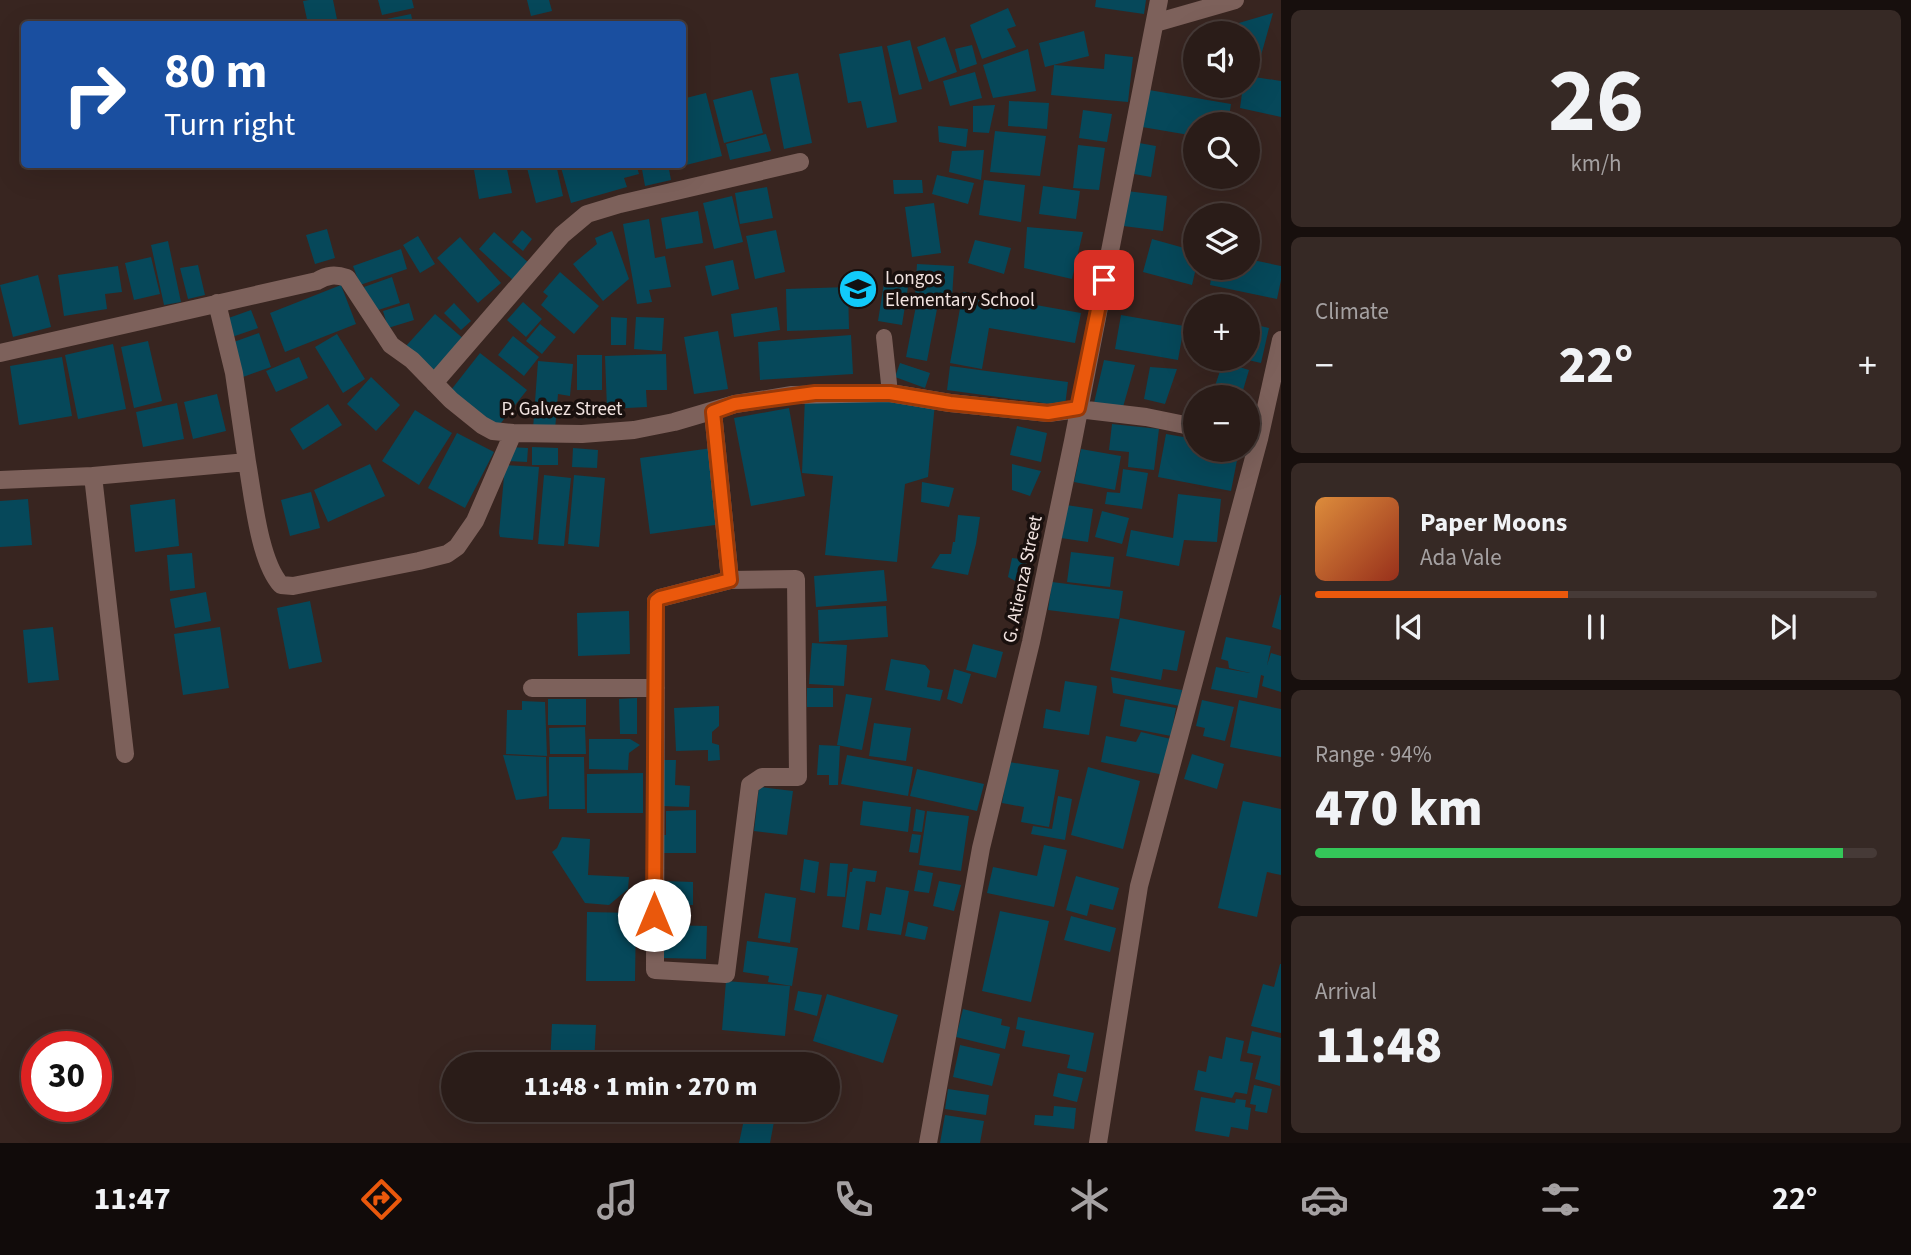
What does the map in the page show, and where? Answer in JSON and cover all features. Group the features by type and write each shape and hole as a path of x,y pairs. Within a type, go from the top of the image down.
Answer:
{"street":[{"name":"G. Atienza Street","path":"928,1143 981,848 1031,642 1159,0"},
{"path":"1155,23 1235,0"},
{"path":"434,383 562,235 587,214 800,162"},
{"name":"P. Galvez Street","path":"0,353 338,275 347,278 391,345 412,360 451,400 493,431 582,434 634,430 713,412 735,404 815,393 890,393 950,403 1048,413 1078,408 1183,425"},
{"path":"217,303 234,373 263,548 270,568 281,584 293,586 447,554 457,547 475,520 513,433"},
{"path":"1260,414 1281,340"},
{"path":"713,412 730,580"},
{"path":"0,480 93,476 247,462"},
{"path":"1098,1143 1139,887 1247,462"},
{"path":"93,476 125,754"},
{"path":"796,579 798,778 762,777 750,785 726,974 654,970 656,688 656,601 730,580 796,579"},
{"path":"532,688 656,688"}],"lane":[{"path":"884,337 890,393"}],"building":[{"path":"333,0 337,21 307,21 303,1"},
{"path":"378,0 412,0 414,8 382,15"},
{"path":"527,0 549,0 552,11 531,16"},
{"path":"1096,0 1146,0 1144,14 1095,7"},
{"path":"1008,8 1016,26 1007,29 1016,47 982,59 970,25"},
{"path":"1273,13 1260,59 1260,21 1246,21"},
{"path":"411,14 412,21 382,21"},
{"path":"1084,31 1089,56 1045,67 1039,43"},
{"path":"945,37 957,72 929,82 917,47"},
{"path":"910,40 922,89 899,95 887,46"},
{"path":"972,45 977,64 960,70 955,49"},
{"path":"882,46 897,122 867,128 861,101 848,103 839,54"},
{"path":"1028,49 1036,91 993,98 983,65"},
{"path":"1105,54 1133,57 1128,102 1051,95 1054,65 1104,69"},
{"path":"975,72 982,98 950,106 943,81"},
{"path":"798,73 812,143 784,149 770,78"},
{"path":"1260,78 1281,81 1281,117 1240,108 1241,98 1260,98"},
{"path":"752,90 763,133 724,143 713,100"},
{"path":"1149,90 1183,96 1183,98 1231,104 1230,112 1183,112 1183,134 1142,127"},
{"path":"706,93 722,156 686,165 686,98"},
{"path":"1009,101 1049,103 1047,129 1008,126"},
{"path":"995,105 989,133 973,132 973,106"},
{"path":"1083,110 1112,114 1107,142 1079,138"},
{"path":"938,126 968,129 966,147 939,142"},
{"path":"995,131 1046,136 1040,176 990,172"},
{"path":"766,134 771,151 730,160 726,144"},
{"path":"1139,143 1156,146 1151,177 1134,174"},
{"path":"1078,145 1105,148 1099,190 1073,188"},
{"path":"984,150 981,180 949,172 952,151"},
{"path":"474,168 507,168 512,193 479,199"},
{"path":"527,168 557,168 563,196 536,203"},
{"path":"561,168 637,168 639,174 624,178 627,187 571,203"},
{"path":"642,168 669,168 671,180 645,186"},
{"path":"937,175 974,183 968,204 932,194"},
{"path":"893,180 922,180 923,193 894,194"},
{"path":"984,180 1025,185 1021,222 979,215"},
{"path":"1043,186 1080,191 1076,219 1039,214"},
{"path":"767,187 773,218 740,224 735,193"},
{"path":"1127,191 1167,196 1163,231 1123,226"},
{"path":"732,196 743,242 714,249 703,203"},
{"path":"934,203 941,253 912,257 905,207"},
{"path":"698,211 703,243 666,249 661,218"},
{"path":"649,219 655,258 665,256 671,287 649,290 652,302 637,304 623,224"},
{"path":"1027,227 1083,232 1072,279 1024,268"},
{"path":"327,229 335,258 315,264 306,235"},
{"path":"522,230 532,239 523,251 512,242"},
{"path":"776,230 785,272 755,279 746,236"},
{"path":"612,231 629,279 603,301 573,264 597,244 595,238"},
{"path":"494,232 531,265 515,282 479,249"},
{"path":"418,236 435,264 420,273 403,245"},
{"path":"460,237 501,283 478,303 437,258"},
{"path":"1152,239 1183,248 1183,280 1193,280 1192,285 1143,272"},
{"path":"975,240 1011,248 1004,274 968,263"},
{"path":"168,241 181,302 164,305 151,245"},
{"path":"401,249 407,269 360,285 353,266"},
{"path":"151,257 160,294 134,300 125,263"},
{"path":"733,260 739,289 712,296 705,266"},
{"path":"1260,262 1281,266 1277,299 1210,285 1211,280 1260,280"},
{"path":"917,264 954,266 952,298 915,296"},
{"path":"198,265 205,295 188,299 180,268"},
{"path":"118,266 122,292 105,294 107,309 64,316 58,275"},
{"path":"560,272 599,306 574,334 541,305 548,296 543,292"},
{"path":"38,275 51,327 13,337 0,285"},
{"path":"392,277 400,303 372,312 364,287"},
{"path":"884,283 908,287 902,325 878,321"},
{"path":"341,285 356,324 285,352 270,313"},
{"path":"848,287 849,329 787,331 786,289"},
{"path":"963,292 1081,313 1075,343 989,328 982,369 950,363"},
{"path":"523,302 542,319 526,337 507,320"},
{"path":"409,303 414,320 388,328 383,311"},
{"path":"454,303 471,321 461,330 444,313"},
{"path":"916,306 937,309 927,361 906,357"},
{"path":"777,307 780,330 734,337 731,314"},
{"path":"251,310 258,328 229,338 223,320"},
{"path":"435,314 466,341 437,374 406,346"},
{"path":"1121,315 1183,326 1178,360 1115,349"},
{"path":"611,317 627,318 626,345 611,345"},
{"path":"636,317 664,318 662,351 634,349"},
{"path":"540,324 556,337 542,354 526,341"},
{"path":"1260,326 1269,328 1260,363"},
{"path":"718,331 728,389 694,394 684,337"},
{"path":"259,333 271,367 243,377 231,343"},
{"path":"337,334 365,379 343,393 315,347"},
{"path":"851,335 853,374 760,380 758,342"},
{"path":"513,336 539,357 524,376 498,355"},
{"path":"148,341 162,401 134,408 121,347"},
{"path":"113,344 126,409 78,419 65,355"},
{"path":"480,353 527,390 497,428 451,390"},
{"path":"666,354 667,390 646,390 647,407 607,409 605,356"},
{"path":"577,355 602,355 602,390 577,390"},
{"path":"62,357 72,416 19,425 10,366"},
{"path":"299,357 308,378 276,392 266,371"},
{"path":"1104,360 1135,365 1123,407 1094,403"},
{"path":"538,361 573,364 570,396 558,394 555,430 533,429"},
{"path":"900,363 930,373 925,388 895,377"},
{"path":"950,366 1068,382 1065,406 947,390"},
{"path":"1150,367 1177,369 1165,404 1144,399"},
{"path":"1220,371 1249,371 1245,385 1215,385"},
{"path":"371,377 400,405 376,431 347,404"},
{"path":"217,394 226,431 193,439 184,402"},
{"path":"805,396 935,403 928,477 905,484 897,562 825,555 833,476 802,473"},
{"path":"177,403 184,439 143,447 136,412"},
{"path":"328,404 342,425 303,450 290,429"},
{"path":"789,408 805,496 751,506 734,418"},
{"path":"415,410 452,433 419,485 382,461"},
{"path":"1112,424 1159,429 1154,470 1128,467 1129,452 1109,450"},
{"path":"1017,426 1047,433 1041,462 1010,455"},
{"path":"457,433 494,452 465,508 428,488"},
{"path":"1166,434 1183,437 1183,462 1237,462 1231,491 1158,477"},
{"path":"509,447 528,448 527,462 508,461"},
{"path":"532,447 558,448 558,465 532,465"},
{"path":"573,448 598,450 597,468 572,467"},
{"path":"712,448 722,524 650,534 640,458"},
{"path":"1081,449 1121,456 1115,490 1074,482"},
{"path":"370,464 385,496 328,522 314,490"},
{"path":"1012,464 1041,471 1030,496 1012,490"},
{"path":"505,465 539,467 533,540 500,537"},
{"path":"1123,469 1148,473 1142,509 1105,504 1107,492 1120,493"},
{"path":"544,475 571,478 564,546 538,544"},
{"path":"574,475 605,478 599,547 568,544"},
{"path":"922,482 954,488 949,507 921,502"},
{"path":"311,492 320,528 290,536 281,500"},
{"path":"1178,494 1221,499 1217,542 1184,540 1179,566 1126,556 1131,530 1173,538"},
{"path":"28,499 32,545 0,547 0,501"},
{"path":"175,499 179,546 135,552 130,505"},
{"path":"1066,505 1093,509 1088,542 1061,538"},
{"path":"1102,511 1129,518 1122,544 1095,537"},
{"path":"958,515 980,517 968,575 931,568 940,554 951,554"},
{"path":"1071,552 1114,557 1110,587 1067,582"},
{"path":"192,553 195,588 170,591 167,555"},
{"path":"1012,558 1027,560 1021,584 1008,577"},
{"path":"884,570 887,601 816,607 814,576"},
{"path":"1052,582 1123,591 1119,619 1048,610"},
{"path":"206,592 211,621 175,628 170,599"},
{"path":"1281,595 1281,630 1272,627"},
{"path":"310,601 322,662 289,669 277,608"},
{"path":"886,606 888,637 819,642 818,610"},
{"path":"629,611 630,654 578,656 577,613"},
{"path":"1120,618 1185,631 1177,671 1163,669 1161,680 1110,670"},
{"path":"53,627 59,680 28,683 23,630"},
{"path":"220,627 229,688 183,695 174,634"},
{"path":"1226,637 1271,646 1267,665 1271,653 1281,656 1281,692 1262,686 1264,676 1261,675 1257,698 1211,689 1216,667 1250,673 1229,668 1228,661 1221,659"},
{"path":"812,643 847,645 844,686 809,684"},
{"path":"973,644 1003,652 996,678 966,670"},
{"path":"891,659 925,665 930,671 927,687 943,690 940,701 885,690"},
{"path":"954,669 971,674 962,704 947,699"},
{"path":"1111,677 1182,690 1180,706 1113,693"},
{"path":"1065,681 1097,686 1089,735 1043,728 1046,709 1060,712"},
{"path":"807,688 833,688 833,707 807,707"},
{"path":"846,694 872,698 862,750 837,745"},
{"path":"637,698 637,734 620,734 619,699"},
{"path":"548,699 586,699 586,725 548,725"},
{"path":"1125,699 1176,708 1171,736 1120,726"},
{"path":"1202,700 1234,707 1225,741 1203,736 1205,728 1196,726"},
{"path":"1239,700 1281,709 1281,757 1230,747"},
{"path":"522,701 545,702 547,756 506,754 507,710 522,710"},
{"path":"719,706 719,726 712,732 712,743 719,745 720,760 708,761 708,750 676,751 674,708"},
{"path":"874,723 911,728 906,761 869,756"},
{"path":"585,727 586,754 550,754 549,728"},
{"path":"1141,732 1171,739 1164,775 1101,762 1106,736 1136,742"},
{"path":"589,739 630,739 640,745 629,753 628,770 589,769"},
{"path":"819,745 840,746 838,785 829,785 829,775 817,775"},
{"path":"1192,754 1224,764 1217,789 1184,779"},
{"path":"503,755 546,757 547,796 516,800"},
{"path":"847,755 913,767 908,796 841,784"},
{"path":"549,757 584,757 585,809 549,809"},
{"path":"664,760 676,760 675,785 690,786 689,807 662,806"},
{"path":"1009,762 1059,770 1049,827 1021,822 1024,807 1002,803"},
{"path":"1088,767 1140,781 1123,849 1071,835"},
{"path":"917,769 984,784 977,811 910,796"},
{"path":"643,773 643,813 587,813 587,774"},
{"path":"759,787 793,791 787,835 754,831"},
{"path":"1058,796 1072,799 1065,840 1031,834 1033,826 1052,829"},
{"path":"863,801 911,807 908,832 860,825"},
{"path":"1243,801 1281,809 1281,875 1267,872 1257,917 1218,908"},
{"path":"916,809 925,811 922,832 913,831"},
{"path":"696,810 696,853 659,853 659,835 666,835 666,811"},
{"path":"927,811 969,816 961,871 919,865"},
{"path":"912,834 921,835 918,853 909,852"},
{"path":"562,837 590,839 588,875 629,877 628,889 609,905 585,903 552,852"},
{"path":"1044,845 1067,850 1054,907 987,893 993,867 1037,876"},
{"path":"804,859 819,862 815,893 800,890"},
{"path":"830,863 848,864 845,897 827,896"},
{"path":"853,868 877,871 875,882 866,881 859,930 842,927 850,872"},
{"path":"918,870 933,873 929,893 914,891"},
{"path":"1076,876 1119,888 1113,910 1090,904 1087,916 1066,910"},
{"path":"664,881 693,882 693,905 664,905"},
{"path":"939,881 961,885 954,911 933,906"},
{"path":"886,887 909,891 901,935 867,930 870,913 881,915"},
{"path":"765,893 796,898 790,943 758,938"},
{"path":"1000,911 1049,921 1031,1002 982,991"},
{"path":"587,912 636,913 635,981 586,981"},
{"path":"1071,916 1116,928 1110,952 1064,940"},
{"path":"908,922 928,927 925,940 905,936"},
{"path":"663,925 707,926 706,959 662,958"},
{"path":"747,941 798,948 792,986 768,982 769,976 743,972"},
{"path":"1280,964 1281,1033 1251,1026 1263,984 1274,987"},
{"path":"726,981 790,986 785,1036 722,1030"},
{"path":"798,991 822,995 817,1016 794,1010"},
{"path":"827,994 898,1015 883,1063 813,1041"},
{"path":"963,1009 1002,1019 1001,1025 1010,1027 1005,1049 956,1037"},
{"path":"1018,1017 1094,1033 1086,1072 1067,1068 1070,1055 1022,1046 1025,1031 1016,1029"},
{"path":"552,1024 596,1025 595,1052 551,1052"},
{"path":"1252,1031 1281,1038 1280,1086 1255,1079 1261,1056 1247,1053"},
{"path":"1226,1037 1244,1041 1240,1061 1253,1063 1247,1094 1235,1092 1232,1098 1194,1090 1198,1070 1206,1072 1209,1056 1222,1059"},
{"path":"960,1045 1000,1054 992,1086 953,1077"},
{"path":"1058,1073 1083,1078 1077,1102 1053,1096"},
{"path":"1254,1085 1272,1089 1267,1113 1255,1111 1256,1105 1250,1104"},
{"path":"948,1089 989,1095 986,1115 945,1109"},
{"path":"1201,1097 1235,1103 1236,1099 1246,1100 1245,1107 1251,1108 1248,1130 1231,1127 1229,1137 1195,1131"},
{"path":"1054,1106 1076,1108 1074,1129 1034,1125 1035,1115 1053,1116"},
{"path":"945,1115 984,1121 980,1143 940,1143"},
{"path":"743,1122 774,1122 770,1143 739,1143"}],"place":[{"name":"Longos Elementary School","path":"858,289"}],"route":[{"path":"654,915 656,601 730,580 713,412 735,404 815,393 890,393 950,403 1048,413 1078,408 1104,280"}]}
